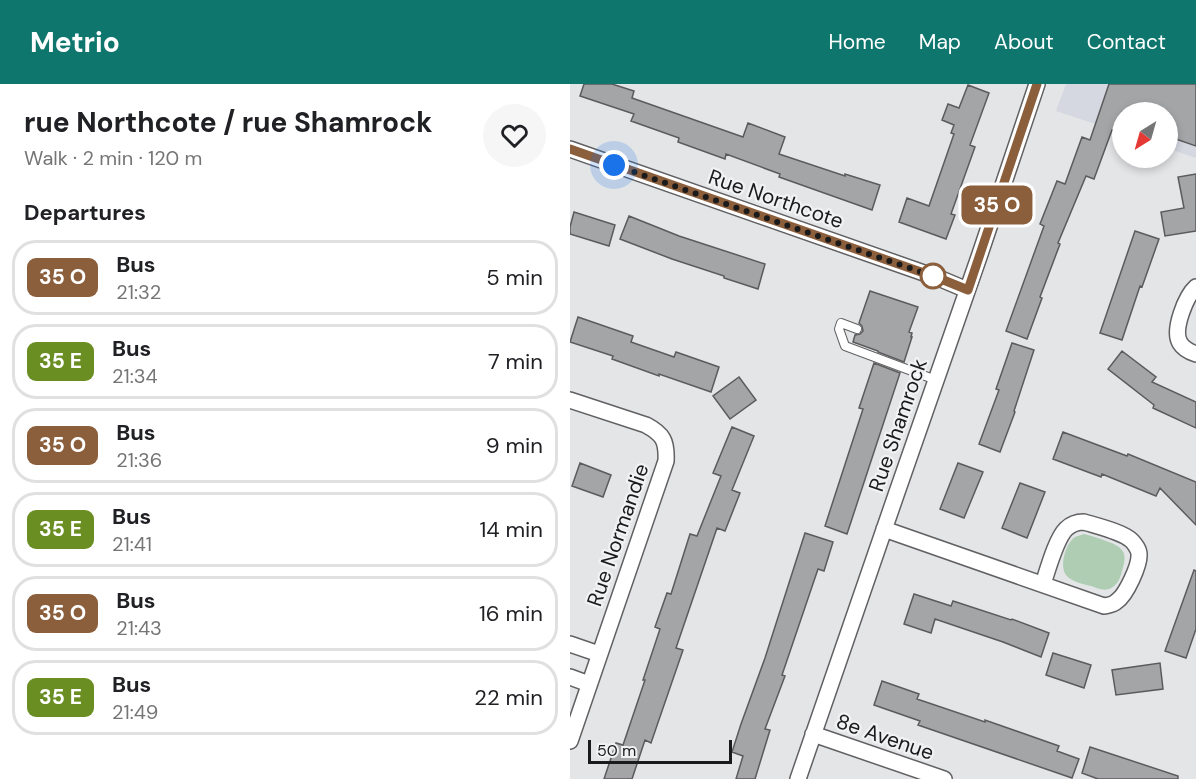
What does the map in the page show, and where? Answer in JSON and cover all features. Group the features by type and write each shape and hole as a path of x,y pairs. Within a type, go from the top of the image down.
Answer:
{"street":[{"name":"Rue Shamrock","path":"798,779 1037,84"},
{"name":"Rue Northcote","path":"570,149 968,290"},
{"path":"1196,288 1188,297 1177,332 1179,341 1185,348 1196,354"},
{"name":"Rue Normandie","path":"570,400 646,425 663,438 666,449 666,461 570,741"},
{"path":"884,529 1104,606 1118,601 1123,595 1138,562 1139,553 1131,540 1124,536 1084,522 1077,522 1067,527 1060,537 1043,584"},
{"path":"570,644 599,654"},
{"path":"570,677 590,684"},
{"name":"8e Avenue","path":"813,734 944,779"}],"lane":[{"path":"857,329 841,323 839,329 845,346 936,380"}],"shaded area":[{"path":"1066,84 1196,84 1196,158 1178,152 1178,102 1112,102 1112,130 1056,111"}],"green space":[{"path":"1084,534 1121,548 1125,560 1118,582 1112,588 1100,589 1074,581 1066,575 1063,560 1066,549 1075,537"}],"building":[{"path":"584,84 612,84 634,91 632,98 743,137 748,123 785,137 779,154 880,185 872,210 779,177 780,174 726,154 725,159 678,142 679,138 631,121 634,114 580,96"},
{"path":"1109,84 1196,84 1196,146 1178,140 1178,102 1112,102 1112,130 1094,179 1086,176 1058,243 1060,244 1027,339 1006,331 1044,226 1040,224 1057,181 1065,184 1082,137 1090,140"},
{"path":"968,85 989,93 970,145 975,147 951,214 955,215 946,239 899,222 907,198 929,206 954,134 951,133 954,125 942,120 948,104 959,108"},
{"path":"1196,174 1196,231 1165,236 1161,212 1184,208 1178,177"},
{"path":"574,212 615,225 609,246 570,234"},
{"path":"629,216 679,236 765,264 758,289 620,239"},
{"path":"1135,231 1159,239 1122,340 1100,333"},
{"path":"870,291 918,307 909,332 912,333 912,337 904,362 853,342 855,335 863,331 859,323"},
{"path":"578,317 633,336 631,342 674,357 676,352 719,367 711,392 659,374 659,376 612,359 613,356 570,342"},
{"path":"1012,343 1034,350 1000,452 979,444 999,390 996,389"},
{"path":"1122,351 1156,377 1152,382 1196,402 1196,428 1153,408 1154,405 1108,369"},
{"path":"874,363 900,373 847,534 825,526 863,409 859,408"},
{"path":"739,377 756,400 730,419 713,396"},
{"path":"732,427 754,436 732,490 740,493 725,531 717,528 676,648 683,650 651,743 645,740 632,779 604,779 616,743 623,745 660,629 655,627 667,593 671,594 690,534 697,536 721,476 713,473"},
{"path":"1063,432 1127,456 1128,454 1196,482 1196,525 1160,488 1156,496 1102,474 1101,477 1053,459"},
{"path":"580,463 611,475 603,497 572,486"},
{"path":"958,463 983,472 964,518 940,509"},
{"path":"1020,483 1045,492 1027,538 1002,528"},
{"path":"805,533 833,542 824,571 818,569 782,675 785,676 765,729 770,730 755,779 736,779 743,756 732,752"},
{"path":"1194,570 1196,571 1196,629 1186,658 1165,651"},
{"path":"914,594 951,606 953,601 1049,633 1041,657 935,619 931,633 904,624"},
{"path":"1053,653 1091,665 1084,688 1046,675"},
{"path":"1160,663 1163,689 1116,695 1112,670"},
{"path":"882,681 919,694 917,699 1059,746 1057,751 1079,759 1072,778 918,725 920,721 874,705"},
{"path":"1090,747 1178,776 1178,779 1098,779 1082,773"}],"bus line":[{"path":"570,149 968,290 1037,84"}],"route":[{"path":"614,165 941,279 933,276"}]}
